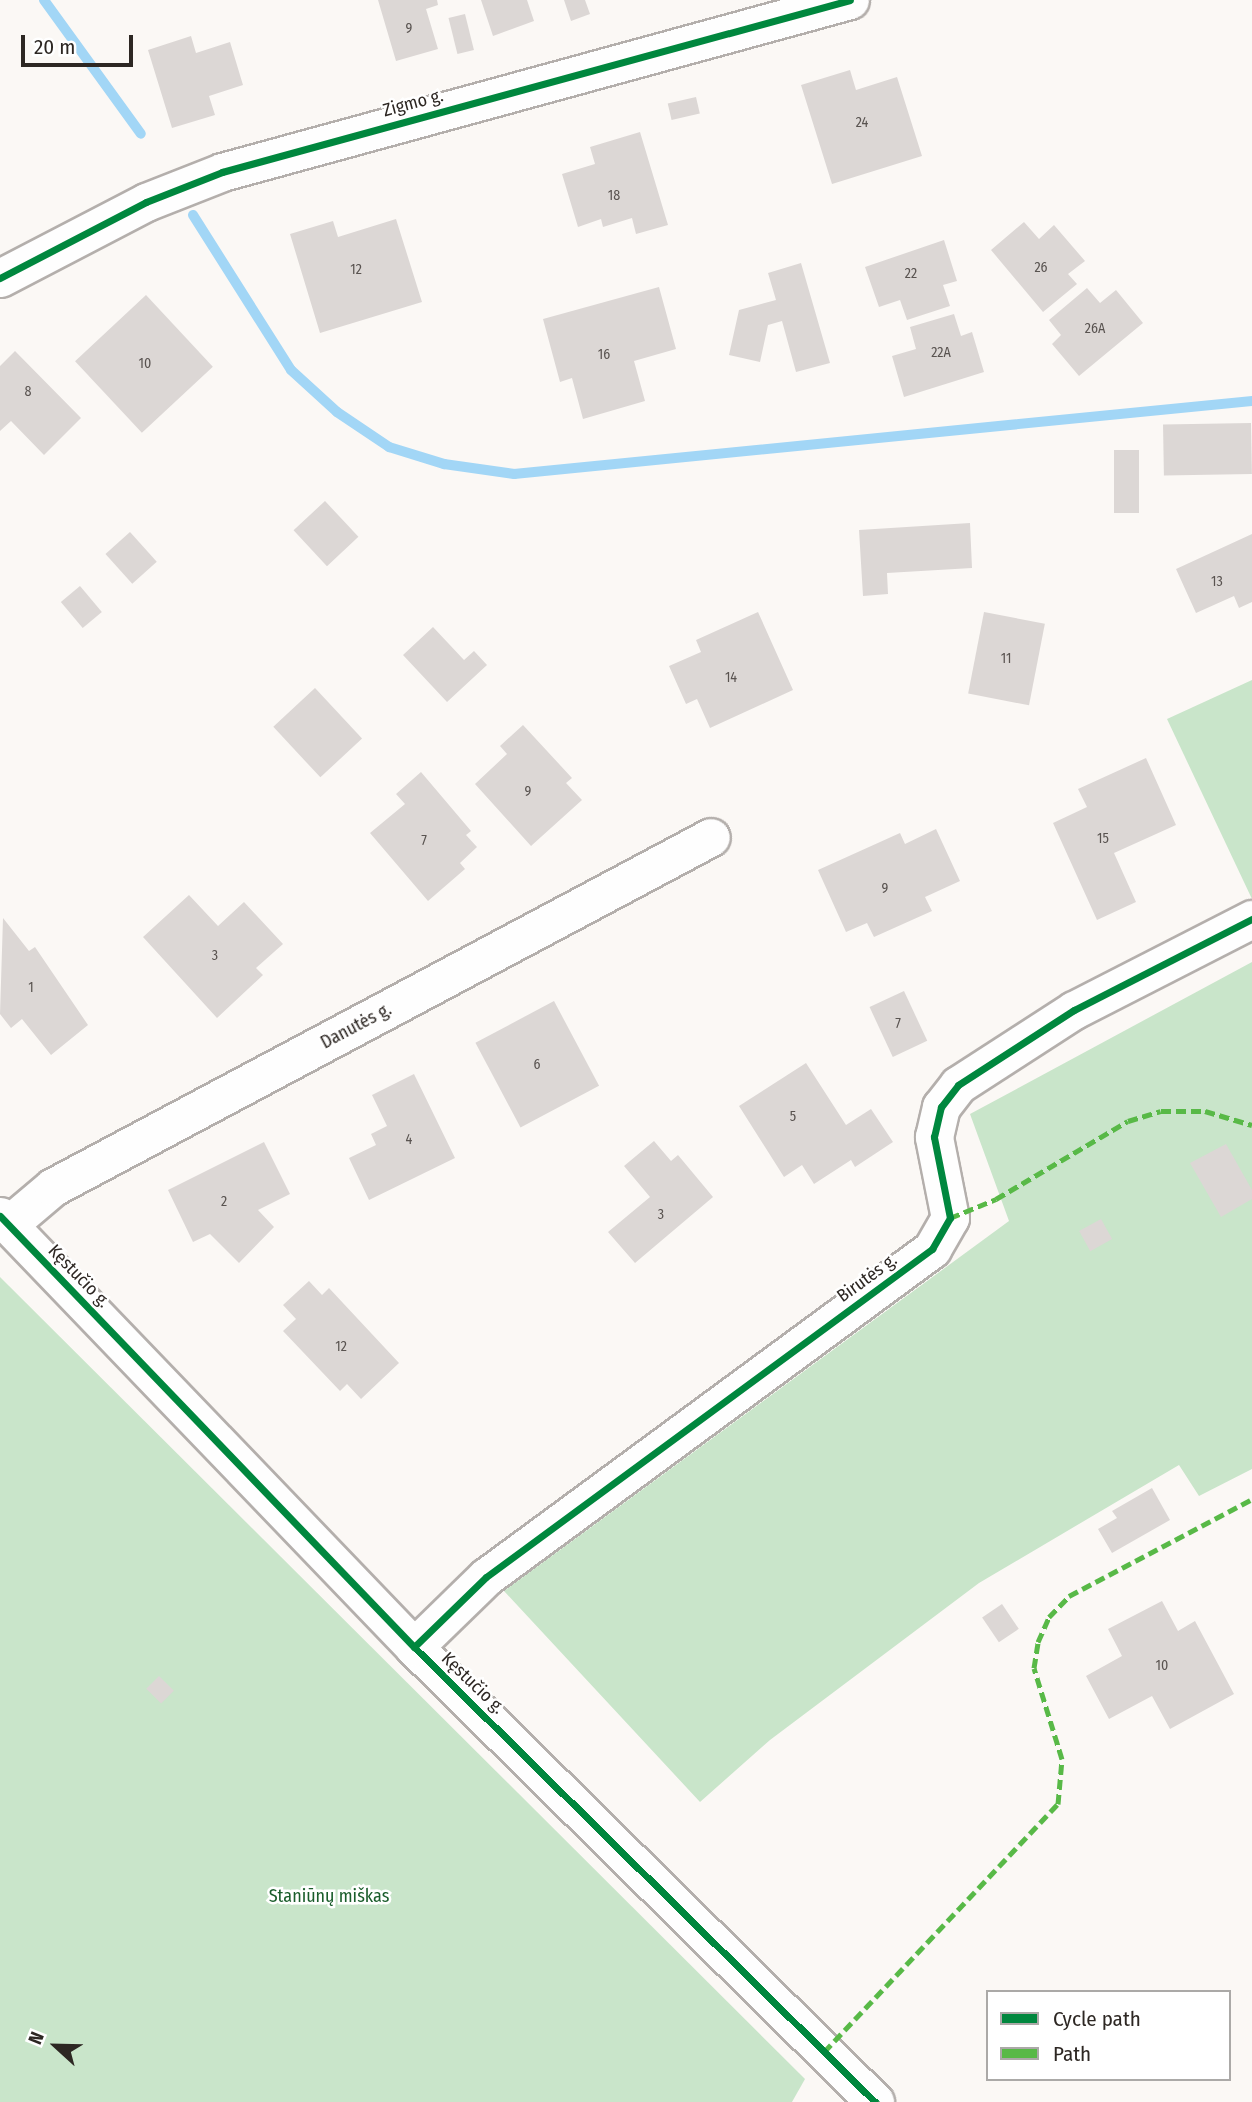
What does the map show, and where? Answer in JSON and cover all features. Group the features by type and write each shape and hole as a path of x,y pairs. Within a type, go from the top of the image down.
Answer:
{"street":[{"name":"Zigmo g.","path":"0,278 146,202 222,172 850,0"},
{"name":"Danutės g.","path":"4,1221 53,1187 711,837"},
{"name":"Birutės g.","path":"414,1647 486,1577 932,1250 950,1217 934,1136 941,1107 958,1085 1074,1010 1252,919"},
{"name":"Kęstučio g.","path":"4,1221 414,1647 875,2102"}],"green space":[{"path":"1252,680 1252,899 1167,719"},
{"path":"1252,962 1252,1469 1199,1496 1179,1465 979,1583 770,1740 700,1802 504,1591 1009,1221 970,1114"},
{"name":"Staniūnų miškas","path":"0,1277 805,2079 792,2102 0,2102"}],"building":[{"path":"378,0 437,0 438,5 426,9 438,49 396,61"},
{"path":"481,0 527,0 534,21 493,36"},
{"path":"564,0 585,0 590,14 571,21"},
{"path":"465,14 474,50 457,54 449,18"},
{"path":"191,36 196,53 230,42 243,85 209,96 215,115 172,128 148,50"},
{"path":"850,70 856,90 897,77 922,156 832,184 801,85"},
{"path":"696,97 700,114 672,120 668,104"},
{"path":"640,132 668,225 636,234 632,218 603,227 601,219 578,227 562,174 595,164 590,147"},
{"path":"396,219 422,302 320,333 290,234 333,221 338,237"},
{"path":"1024,222 1039,239 1054,225 1085,261 1068,274 1077,284 1043,312 991,250"},
{"path":"944,240 957,281 943,285 950,306 907,320 900,300 879,307 865,267"},
{"path":"801,263 830,363 796,372 782,321 768,325 760,362 729,355 739,310 776,300 768,273"},
{"path":"659,287 676,349 634,361 645,401 583,419 572,378 560,382 543,319"},
{"path":"1087,288 1100,303 1116,290 1143,323 1079,376 1052,344 1061,335 1049,320"},
{"path":"146,295 213,367 142,433 75,361"},
{"path":"954,314 961,336 972,332 984,372 904,397 892,356 916,349 910,327"},
{"path":"15,351 81,418 44,455 11,421 0,431 0,366"},
{"path":"1251,423 1252,474 1164,476 1163,425"},
{"path":"1114,450 1139,450 1139,513 1114,513"},
{"path":"325,501 358,537 327,566 294,530"},
{"path":"970,523 972,568 887,573 888,594 863,596 859,530"},
{"path":"130,532 157,562 132,584 105,554"},
{"path":"1252,534 1252,602 1239,608 1234,596 1196,613 1176,569"},
{"path":"80,586 102,612 83,628 61,602"},
{"path":"758,612 793,690 710,728 697,699 686,704 669,666 701,652 696,640"},
{"path":"984,612 1045,624 1029,705 968,693"},
{"path":"433,627 464,660 474,651 487,665 447,702 403,655"},
{"path":"315,688 362,738 320,777 273,727"},
{"path":"523,725 572,778 566,783 582,800 531,846 475,784 507,754 500,746"},
{"path":"1146,758 1176,825 1114,853 1136,902 1097,920 1053,823 1087,807 1078,789"},
{"path":"421,772 471,831 466,835 477,847 460,863 465,869 428,901 370,833 405,804 396,794"},
{"path":"936,829 960,881 925,897 932,911 874,937 867,923 846,932 818,870 900,833 905,844"},
{"path":"189,895 218,926 244,902 283,944 256,968 263,975 217,1018 143,937"},
{"path":"3,918 29,951 35,947 88,1025 51,1055 22,1019 11,1028 0,1014"},
{"path":"904,991 927,1041 893,1057 870,1007"},
{"path":"554,1001 599,1086 520,1128 475,1043"},
{"path":"806,1063 846,1125 871,1109 893,1142 855,1167 851,1160 814,1184 802,1165 784,1177 739,1106"},
{"path":"414,1074 455,1158 369,1200 349,1158 376,1145 371,1134 387,1126 372,1095"},
{"path":"654,1141 671,1161 678,1155 713,1197 635,1263 608,1232 650,1197 624,1166"},
{"path":"264,1142 290,1194 258,1210 274,1227 239,1263 210,1234 193,1242 168,1190"},
{"path":"1226,1144 1252,1190 1252,1199 1221,1217 1190,1163"},
{"path":"1101,1219 1112,1239 1090,1251 1079,1231"},
{"path":"309,1281 322,1295 329,1288 399,1363 361,1399 347,1384 340,1391 283,1331 296,1319 283,1305"},
{"path":"1152,1488 1170,1520 1112,1553 1098,1529 1117,1518 1112,1511"},
{"path":"1162,1601 1178,1631 1195,1621 1234,1694 1170,1729 1152,1696 1109,1719 1086,1676 1122,1656 1108,1629"},
{"path":"1002,1604 1019,1629 999,1642 982,1617"},
{"path":"159,1676 174,1691 161,1704 146,1689"}],"waterway":[{"path":"44,0 141,134"},
{"path":"193,215 291,370 337,412 389,447 444,464 514,474 1252,401"}],"marked path":[{"path":"950,1218 996,1199 1128,1121 1161,1111 1205,1111 1252,1125"},
{"path":"824,2052 1058,1804 1062,1759 1034,1668 1038,1642 1049,1617 1069,1596 1252,1499"}],"cycle path":[{"path":"0,278 146,202 222,172 850,0"},
{"path":"414,1647 486,1577 932,1249 950,1218 934,1137 941,1107 958,1085 1074,1010 1252,919"},
{"path":"0,1216 414,1647 875,2102"}]}
